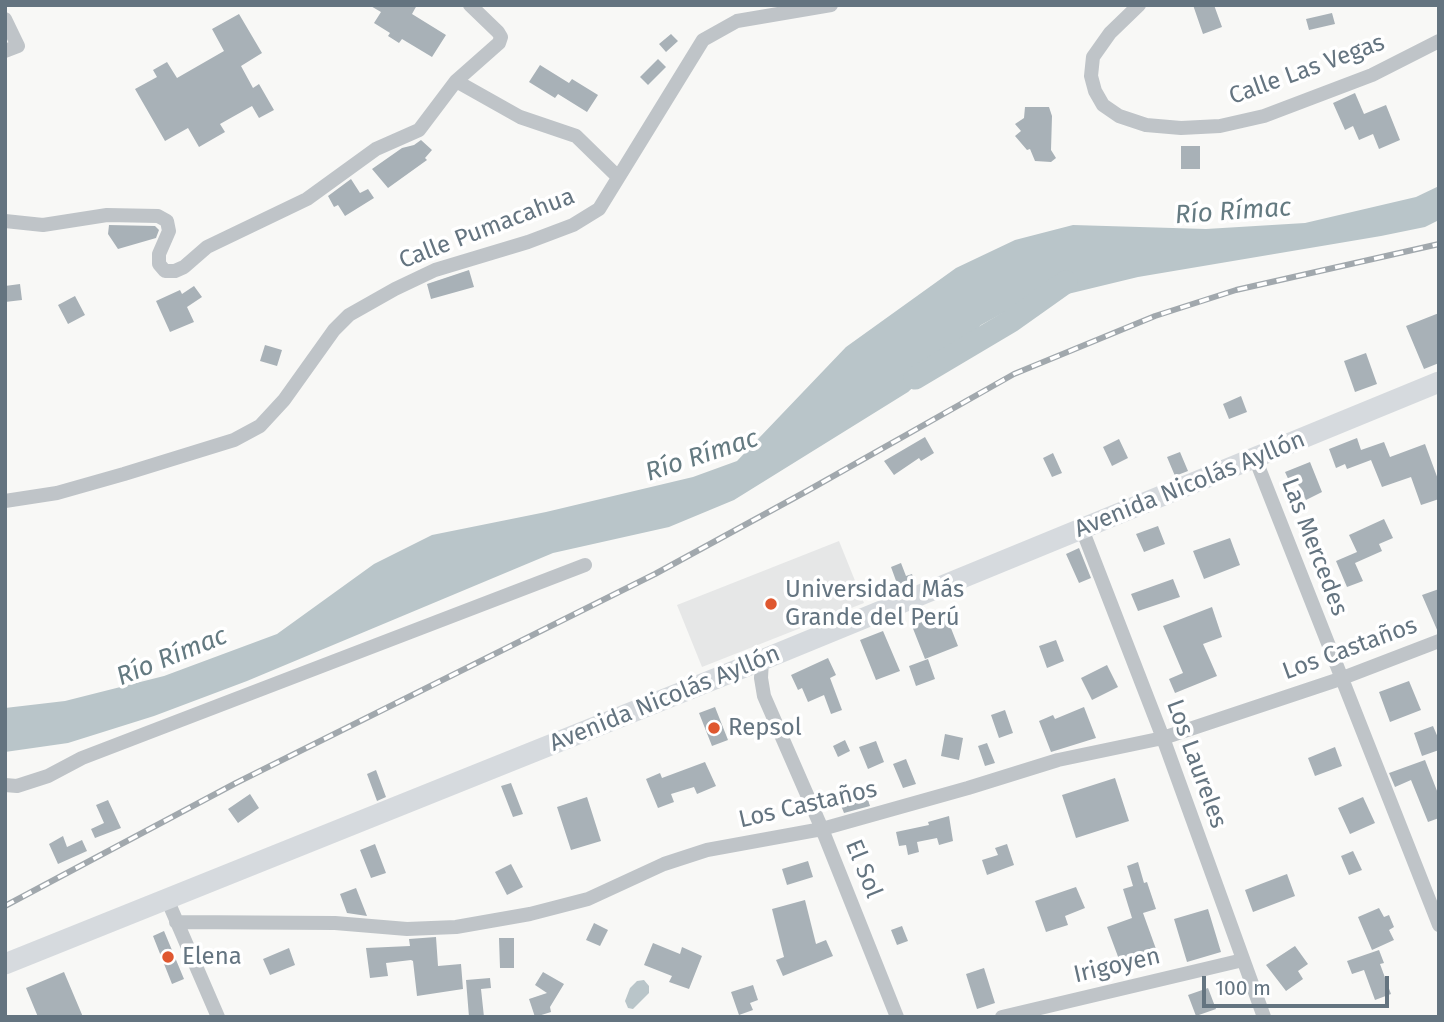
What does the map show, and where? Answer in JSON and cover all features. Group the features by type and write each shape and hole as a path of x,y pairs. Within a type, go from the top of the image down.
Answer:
{"highway":[{"name":"Avenida Nicolás Ayllón","path":"5,964 762,660 1439,382"}],"street":[{"path":"5,221 43,225 107,215 158,216 167,221 169,231 159,254 159,264 165,271 184,267 207,247 307,199 376,149 419,130 456,81 499,43 501,37 498,32 470,5"},
{"name":"Calle Pumacahua","path":"5,501 57,493 124,474 234,440 260,426 284,400 334,330 349,315 435,270 482,257 573,225 599,209 703,40 737,21 831,5"},
{"name":"Calle Las Vegas","path":"1139,5 1110,33 1093,57 1091,76 1095,91 1103,104 1119,116 1146,125 1181,128 1220,126 1264,116 1372,75 1439,41"},
{"path":"5,19 18,46 5,51"},
{"path":"456,81 520,117 576,136 618,177"},
{"name":"Las Mercedes","path":"1255,458 1439,925"},
{"name":"Los Laureles","path":"1082,529 1163,738 1264,1017"},
{"path":"5,786 17,786 48,776 82,758 585,565"},
{"name":"Los Castaños","path":"176,922 325,923 407,929 456,927 530,914 588,900 664,864 707,850 822,829 1058,760 1163,738 1340,679 1439,641"},
{"name":"El Sol","path":"762,660 764,696 822,829 897,1017"},
{"path":"167,899 218,1017"},
{"name":"Irigoyen","path":"1002,1017 1243,960"}],"shaded area":[{"path":"1439,186 1439,220 1425,227 1138,277 1014,307 981,325 908,392 734,500 669,527 553,553 247,681 154,716 68,743 5,752 5,708 65,701 164,676 277,634 374,564 432,535 546,512 693,477 737,461 846,347 956,268 1015,240 1073,225 1206,229 1305,223 1416,197"},
{"name":"Universidad Más Grande del Perú","path":"839,541 864,603 702,667 677,605"},
{"path":"644,980 649,986 649,993 633,1009 628,1008 625,1001 630,988 637,981"}],"building":[{"path":"369,5 417,5 412,14 446,35 432,57 402,39 399,43 388,36 390,33 374,23 381,12"},
{"path":"1193,5 1214,5 1222,27 1203,34"},
{"path":"1332,13 1335,24 1309,30 1306,19"},
{"path":"239,14 262,53 241,66 253,88 259,84 274,110 259,118 252,106 220,124 225,132 199,147 188,128 165,141 135,89 157,77 153,70 167,62 177,78 224,51 212,29"},
{"path":"671,34 678,41 666,52 659,44"},
{"path":"658,59 666,67 648,85 640,77"},
{"path":"540,65 569,83 572,79 598,95 587,112 558,94 555,98 529,82"},
{"path":"1355,93 1364,114 1386,105 1400,140 1379,149 1373,134 1359,140 1353,126 1345,130 1333,103"},
{"path":"1025,107 1049,107 1052,116 1051,150 1056,158 1051,162 1035,161 1030,149 1027,150 1015,136 1021,131 1015,124 1024,118"},
{"path":"421,140 432,150 425,158 427,160 388,188 372,169 402,148"},
{"path":"1181,146 1200,146 1200,169 1181,169"},
{"path":"351,179 360,193 368,189 374,198 345,216 338,205 334,207 328,196"},
{"path":"109,225 155,226 159,230 156,238 118,249 108,234"},
{"path":"469,270 474,287 431,299 427,284"},
{"path":"20,284 22,300 5,302 5,286"},
{"path":"194,286 202,297 187,307 194,322 170,332 156,301 180,290 182,294"},
{"path":"75,296 85,315 68,324 58,305"},
{"path":"1439,313 1439,363 1424,369 1406,326"},
{"path":"265,345 282,350 277,366 260,361"},
{"path":"1366,353 1377,384 1355,392 1344,361"},
{"path":"1241,396 1247,412 1229,419 1223,404"},
{"path":"925,437 934,453 921,461 919,458 894,475 884,461"},
{"path":"1357,438 1361,450 1384,442 1390,457 1425,444 1439,482 1439,499 1421,505 1411,477 1382,487 1371,460 1347,469 1345,464 1336,468 1329,449"},
{"path":"1119,439 1128,458 1112,466 1103,447"},
{"path":"1180,452 1188,471 1175,476 1167,457"},
{"path":"1053,453 1062,473 1052,477 1043,458"},
{"path":"1310,462 1322,492 1306,500 1297,482 1291,485 1285,472"},
{"path":"1384,519 1393,538 1379,544 1382,551 1355,563 1363,581 1347,587 1336,561 1357,552 1349,535"},
{"path":"1158,526 1165,544 1144,552 1136,534"},
{"path":"1230,538 1240,565 1204,579 1193,551"},
{"path":"1079,548 1091,578 1079,583 1066,554"},
{"path":"901,563 906,576 912,574 915,583 899,589 891,567"},
{"path":"1173,579 1180,597 1138,611 1131,594"},
{"path":"1439,589 1439,632 1438,632 1422,595"},
{"path":"1212,607 1222,637 1203,644 1217,676 1175,693 1169,679 1183,673 1163,626"},
{"path":"945,613 958,646 925,659 912,626"},
{"path":"883,631 900,671 876,680 860,640"},
{"path":"1056,640 1064,661 1047,668 1039,646"},
{"path":"828,658 836,675 830,678 842,710 831,714 824,695 808,702 802,688 798,690 791,675"},
{"path":"928,659 935,679 916,686 909,666"},
{"path":"1107,665 1118,687 1092,700 1081,678"},
{"path":"1409,681 1421,710 1390,722 1379,692"},
{"name":"Repsol","path":"715,707 728,740 712,746 699,713"},
{"path":"1084,707 1096,738 1051,752 1039,721 1053,715 1055,719"},
{"path":"1005,710 1013,733 999,738 991,715"},
{"path":"1433,726 1439,740 1439,750 1422,756 1414,733"},
{"path":"945,734 963,738 959,760 941,756"},
{"path":"845,740 850,751 838,757 833,746"},
{"path":"876,741 884,762 868,769 859,747"},
{"path":"987,743 995,763 985,766 978,746"},
{"path":"1335,747 1342,766 1315,776 1308,758"},
{"path":"906,759 916,784 903,788 893,764"},
{"path":"1425,760 1439,796 1439,818 1428,822 1411,780 1395,787 1389,773"},
{"path":"705,762 716,786 697,794 694,787 671,794 674,802 658,808 646,779 660,773 662,778"},
{"path":"376,770 386,797 377,801 367,774"},
{"path":"1115,778 1129,821 1076,838 1062,795"},
{"path":"511,783 523,814 513,817 501,786"},
{"path":"250,794 259,808 238,823 228,809"},
{"path":"866,794 870,806 844,813 840,803"},
{"path":"587,797 601,841 571,850 557,807"},
{"path":"1363,797 1375,823 1350,834 1338,808"},
{"path":"108,800 121,828 95,838 91,829 104,823 96,805"},
{"path":"949,816 953,841 939,845 937,838 917,842 919,852 908,855 906,845 899,846 896,832 929,825 928,822"},
{"path":"63,836 67,847 82,840 87,851 58,864 49,844"},
{"path":"375,844 386,873 371,878 360,850"},
{"path":"1007,844 1014,865 987,875 982,860 998,855 995,848"},
{"path":"1353,851 1362,870 1349,875 1341,856"},
{"path":"808,861 813,877 787,885 782,869"},
{"path":"1138,862 1156,909 1143,913 1156,949 1120,962 1107,927 1132,918 1123,889 1133,886 1127,866"},
{"path":"511,864 523,887 507,895 495,872"},
{"path":"1287,874 1295,896 1253,912 1245,890"},
{"path":"1076,887 1085,908 1065,916 1068,925 1046,932 1035,901"},
{"path":"356,888 367,916 347,913 340,894"},
{"path":"805,900 816,944 826,940 833,956 783,976 776,960 784,957 772,909"},
{"path":"1379,908 1384,917 1389,915 1394,927 1389,930 1394,940 1372,950 1358,917"},
{"path":"1208,909 1221,952 1187,962 1174,919"},
{"path":"594,923 608,930 600,946 586,940"},
{"path":"902,926 908,941 897,945 891,930"},
{"name":"Elena","path":"164,931 184,979 172,984 153,936"},
{"path":"436,937 438,966 461,964 463,989 417,996 411,960 386,963 388,976 370,978 366,948 410,946 409,939"},
{"path":"499,938 514,938 514,968 500,968"},
{"path":"653,943 680,954 682,947 702,956 689,989 669,982 672,976 644,965"},
{"path":"1295,946 1308,964 1298,971 1303,979 1286,991 1266,965"},
{"path":"289,948 295,965 270,975 263,959"},
{"path":"1379,950 1384,963 1380,964 1391,994 1375,1000 1364,970 1352,974 1347,961"},
{"path":"984,968 995,1003 977,1009 966,974"},
{"path":"64,972 83,1017 38,1017 26,988"},
{"path":"543,972 564,984 550,1007 551,1012 535,1017 529,999 547,993 535,985"},
{"path":"490,978 491,988 481,989 484,1017 469,1017 466,980"},
{"path":"753,985 758,1000 750,1003 753,1010 739,1015 731,992"},
{"path":"1208,988 1216,1009 1196,1016 1188,995"}],"waterway":[{"name":"Río Rímac","path":"915,378 1011,321 1066,282"}],"railway":[{"path":"5,906 236,783 655,574 1014,374 1155,316 1236,290 1439,244"}],"place":[{"name":"Universidad Más Grande del Perú","path":"771,604"},
{"name":"Repsol","path":"714,728"},
{"name":"Elena","path":"168,957"}]}
